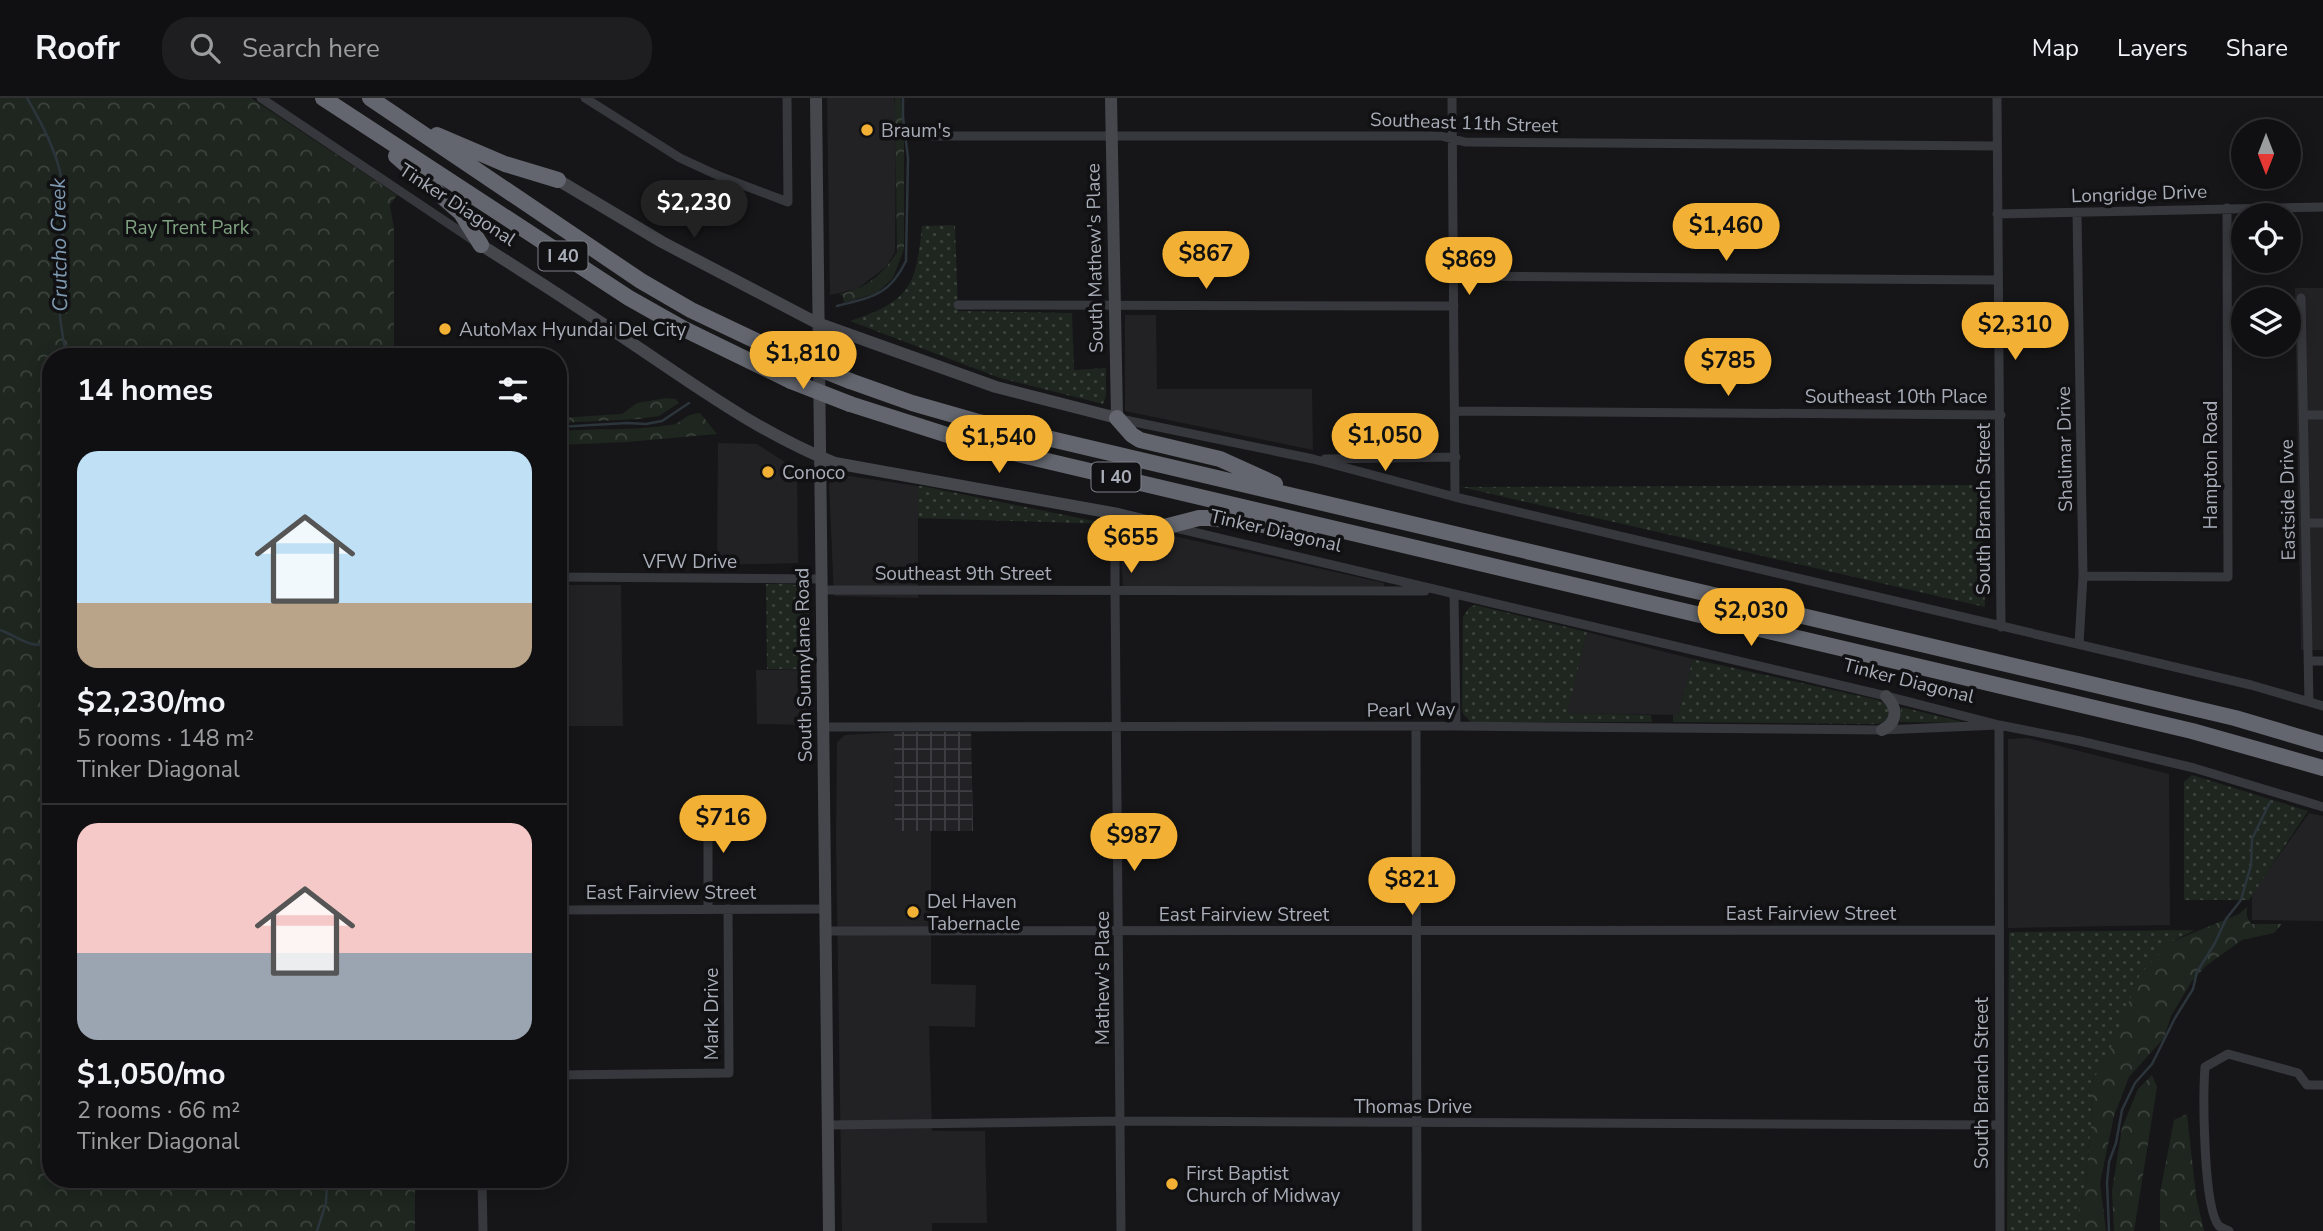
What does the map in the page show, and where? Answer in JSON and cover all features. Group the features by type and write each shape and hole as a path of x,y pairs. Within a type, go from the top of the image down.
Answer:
{"highway":[{"name":"Tinker Diagonal","path":"323,98 629,298 684,330 791,381 850,404 963,440 1026,456 2192,731 2323,768"},
{"name":"Tinker Diagonal","path":"370,98 641,281 691,310 790,357 912,403 975,421 2208,712 2318,742"},
{"path":"347,114 457,209 481,245"},
{"path":"402,120 505,164 558,180"},
{"path":"1117,418 1140,440 1220,459 1306,499"},
{"path":"1168,526 1210,518 1384,540"},
{"path":"2295,758 2323,777"}],"street":[{"name":"Tinker Diagonal","path":"261,98 576,305 733,412 804,451 835,463 1118,514 1999,725 2194,768 2323,807"},
{"path":"585,98 680,158 788,202 787,98"},
{"name":"South Sunnylane Road","path":"816,98 829,1231"},
{"name":"South Mathew's Place","path":"1111,98 1117,418"},
{"path":"1452,98 1455,497"},
{"name":"South Branch Street","path":"1997,98 2001,627"},
{"name":"Southeast 11th Street","path":"931,136 1441,136 1465,142 1996,146"},
{"path":"558,180 662,242 817,323 996,387 1117,418 1313,459 1455,497 2272,690 2323,706"},
{"name":"Longridge Drive","path":"1997,214 2323,207"},
{"name":"Hampton Road","path":"2083,576 2228,577 2227,208"},
{"name":"Shalimar Drive","path":"2077,212 2083,576 2079,644"},
{"path":"1454,276 1998,280"},
{"name":"Eastside Drive","path":"2301,298 2309,702"},
{"path":"958,305 1454,306"},
{"name":"Southeast 10th Place","path":"1455,411 2001,415"},
{"path":"2303,415 2323,415"},
{"path":"1313,459 1456,457"},
{"name":"Mathew's Place","path":"1118,514 1115,590 1121,1231"},
{"path":"2305,523 2323,523"},
{"name":"VFW Drive","path":"567,577 821,584"},
{"name":"Southeast 9th Street","path":"821,584 1115,590 1441,591"},
{"path":"1454,594 1456,726"},
{"path":"2308,661 2323,661"},
{"path":"1882,730 1891,724 1896,714 1886,696"},
{"name":"South Branch Street","path":"1999,725 2000,1231"},
{"name":"Pearl Way","path":"823,727 1456,726 1882,730 1999,725"},
{"path":"1416,727 1417,1231"},
{"path":"708,802 708,909"},
{"name":"Mark Drive","path":"567,1076 729,1073 728,909"},
{"name":"East Fairview Street","path":"567,910 825,909"},
{"name":"East Fairview Street","path":"825,931 1999,930"},
{"path":"2228,1231 2219,1226 2212,1212 2204,1146 2205,1067 2228,1054 2298,1073 2307,1085 2323,1085"},
{"name":"Thomas Drive","path":"828,1125 1121,1121 1998,1125"},
{"path":"482,1188 483,1231"}],"shaded area":[{"path":"827,98 894,98 896,111 895,252 886,267 857,289 830,295"},
{"path":"2301,288 2323,288 2323,650 2301,650 2296,357 2301,357"},
{"path":"1125,315 1156,315 1157,389 1312,389 1313,450 1125,411"},
{"path":"718,443 757,444 797,470 798,563 717,565"},
{"path":"842,475 918,486 918,598 834,596 829,484 833,478"},
{"path":"1129,526 1384,583 1384,587 1123,586 1121,556 1124,530"},
{"path":"567,585 621,585 623,726 567,726"},
{"path":"1587,632 1693,659 1678,715 1566,713"},
{"path":"811,669 813,725 757,724 756,670"},
{"path":"894,732 895,830 931,831 931,984 976,985 975,1027 929,1026 932,1131 985,1131 987,1223 932,1223 932,1231 842,1231 837,742 845,735"},
{"path":"894,732 971,732 973,831 895,831"},
{"path":"2028,738 2169,774 2170,925 2008,928 2008,739"},
{"path":"2309,813 2323,816 2323,921 2252,920 2252,894"}],"green space":[{"name":"Ray Trent Park","path":"0,98 251,98 397,195 390,205 394,229 394,348 42,348 42,1188 415,1188 415,1231 0,1231"},
{"path":"895,98 901,98 904,139 904,249 893,278 877,293 844,303 843,296 839,294 857,289 872,280 897,252"},
{"path":"955,225 958,311 1072,313 1074,370 1106,368 1106,395 1103,404 1000,378 850,321 886,306 906,289 917,264 922,226"},
{"path":"666,398 676,399 679,403 659,416 567,423 567,417 622,414 637,403"},
{"path":"700,413 717,434 567,445 567,431 656,427 674,424"},
{"path":"1981,485 1985,607 1461,487"},
{"path":"918,486 922,486 1109,524 918,518"},
{"path":"766,584 794,585 808,592 811,669 767,669"},
{"path":"1475,605 1587,632 1567,713 1651,715 1652,722 1471,722 1463,714 1462,708 1463,617 1469,608"},
{"path":"1693,659 1878,700 1885,703 1890,712 1886,721 1877,724 1673,722 1673,715 1678,715"},
{"path":"1901,707 1967,723 1900,722"},
{"path":"2192,775 2308,811 2249,900 2184,900 2184,782"},
{"path":"2247,907 2247,917 2251,924 2282,924 2274,933 2242,940 2207,965 2192,981 2171,1016 2164,1038 2129,1077 2114,1116 2100,1183 2106,1231 2078,1231 2092,1113 2090,1084 2106,1060 2140,974 2171,942 2239,914"},
{"path":"2195,930 2171,942 2090,1084 2092,1113 2078,1231 2007,1231 2009,932"},
{"path":"2152,1075 2157,1087 2134,1231 2114,1231 2112,1191 2122,1128 2138,1089"},
{"path":"2187,1114 2196,1196 2204,1231 2160,1231 2160,1193 2174,1120"}],"waterway":[{"name":"Crutcho Creek","path":"27,98 53,149 64,193 59,297 65,348"},
{"path":"837,306 870,297 886,288 900,273 906,261 908,158 903,98"},
{"path":"567,426 662,421 689,403"},
{"name":"Crutcho Creek","path":"0,630 30,643 42,645"},
{"path":"2109,1231 2109,1162 2116,1143 2122,1110 2135,1083 2152,1064 2193,989 2197,972 2226,919 2241,900 2251,865 2252,839 2270,802"},
{"path":"317,1231 326,1203 327,1188"}],"place":[{"name":"Braum's","path":"867,130"},
{"name":"AutoMax Hyundai Del City","path":"445,329"},
{"name":"Conoco","path":"768,472"},
{"name":"Del Haven Tabernacle","path":"913,912"},
{"name":"First Baptist Church of Midway","path":"1172,1184"}]}
